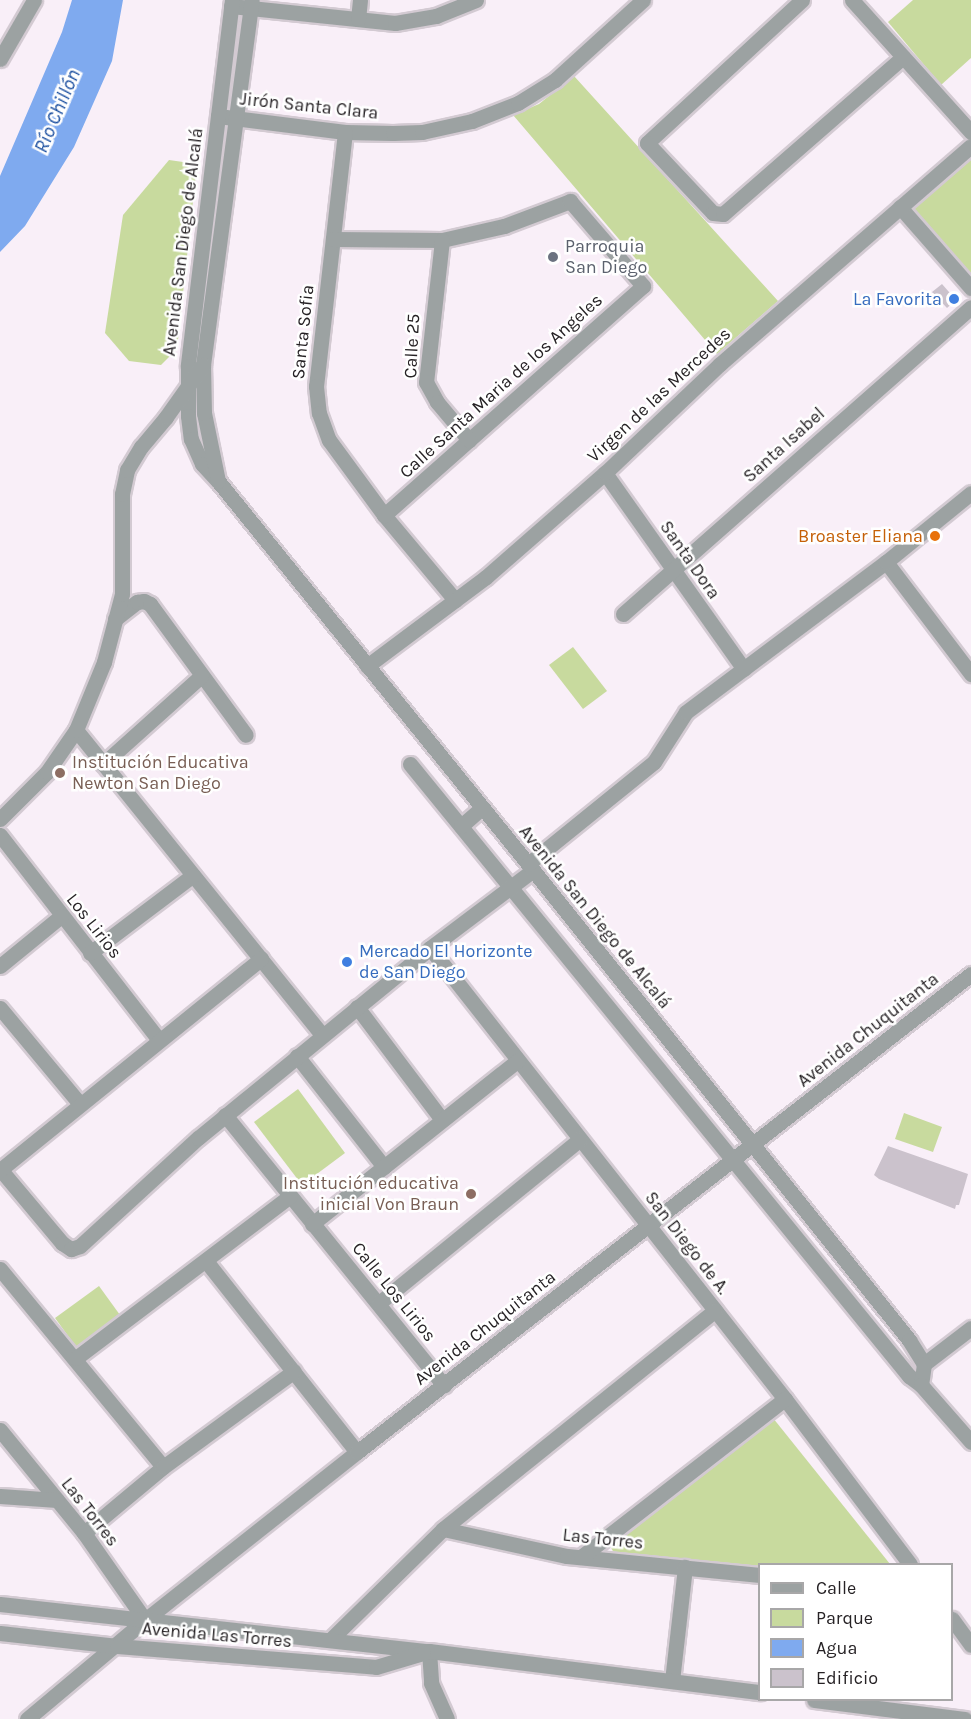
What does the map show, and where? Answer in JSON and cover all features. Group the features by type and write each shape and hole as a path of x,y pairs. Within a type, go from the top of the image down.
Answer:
{"street":[{"path":"0,59 34,0"},
{"path":"358,19 360,0"},
{"path":"232,3 395,22 416,20 447,12 476,0"},
{"name":"Jirón Santa Clara","path":"218,116 345,132 422,132 472,121 518,103 555,80 643,0"},
{"path":"802,0 647,143 713,213 723,214 903,57"},
{"path":"852,0 971,132"},
{"name":"Avenida San Diego de Alcalá","path":"232,3 187,387 191,439 202,464 218,480 531,867 909,1340 924,1364"},
{"name":"Avenida San Diego de Alcalá","path":"218,480 204,413 203,365 252,4"},
{"name":"Santa Sofia","path":"345,132 316,386 319,413 329,440 384,515 455,600"},
{"name":"Virgen de las Mercedes","path":"368,666 486,577 605,473 720,364 971,146"},
{"name":"Calle Santa Maria de los Angeles","path":"384,515 643,286 570,201 504,226 442,240"},
{"path":"900,207 971,288"},
{"path":"333,239 442,240"},
{"name":"Calle 25","path":"442,240 426,382 437,402 469,440"},
{"name":"Santa Isabel","path":"624,614 971,307"},
{"path":"1,817 46,772 76,730 104,662 122,594 122,494 127,470 141,447 203,365"},
{"name":"Santa Dora","path":"605,473 744,669"},
{"path":"261,959 0,1170 62,1243 71,1248 80,1246 225,1115 430,948 511,886 654,762 686,712 886,562 971,493"},
{"path":"886,562 969,666"},
{"path":"115,619 137,602 144,601 150,604 246,735"},
{"path":"103,764 201,676"},
{"path":"76,730 322,1035"},
{"path":"410,764 909,1376 921,1385 971,1442"},
{"path":"461,826 482,808"},
{"name":"Los Lirios","path":"0,835 159,1040"},
{"path":"90,953 193,875"},
{"path":"0,966 61,916"},
{"name":"San Diego de A.","path":"430,948 715,1310 909,1563"},
{"name":"Avenida Chuquitanta","path":"27,1719 117,1646 145,1620 357,1452 971,974"},
{"path":"357,1007 442,1120"},
{"path":"0,1008 80,1104"},
{"path":"297,1056 384,1167"},
{"path":"312,1224 518,1060"},
{"name":"Calle Los Lirios","path":"225,1115 444,1385"},
{"path":"379,1303 580,1139"},
{"path":"76,1358 290,1196"},
{"path":"206,1261 357,1452"},
{"path":"0,1269 164,1467"},
{"path":"330,1640 443,1529 715,1310"},
{"path":"921,1385 924,1364 971,1329"},
{"path":"84,1533 164,1467 294,1371"},
{"path":"581,1557 785,1400"},
{"name":"Las Torres","path":"0,1430 84,1533 145,1620"},
{"path":"0,1496 57,1500"},
{"name":"Las Torres","path":"443,1529 567,1556 758,1575"},
{"path":"672,1681 685,1567"},
{"name":"Avenida Las Torres","path":"0,1604 429,1651 758,1692"},
{"path":"953,1622 971,1645"},
{"name":"Avenida Las Torres","path":"0,1633 117,1646 376,1667 429,1651"},
{"path":"429,1651 431,1683 447,1719"},
{"path":"822,1701 962,1719 971,1712"}],"green space":[{"path":"913,0 971,0 971,58 941,85 888,22"},
{"path":"574,76 778,301 717,354 513,115 539,104"},
{"path":"971,154 971,278 908,206"},
{"path":"169,160 197,164 177,349 161,365 129,361 105,333 123,215"},
{"path":"573,647 607,691 583,709 549,665"},
{"path":"298,1089 345,1153 302,1185 254,1122"},
{"path":"904,1113 942,1127 933,1152 895,1139"},
{"path":"99,1286 120,1315 76,1347 55,1318"},
{"path":"773,1418 889,1563 758,1563 758,1567 614,1553 610,1546"}],"water":[{"name":"Río Chillón","path":"72,0 123,0 112,61 74,147 25,226 0,252 0,176 62,32"}],"building":[{"path":"942,284 956,300 947,308 932,292"},
{"path":"888,1146 968,1174 959,1205 956,1205 955,1209 874,1175"}],"place":[{"name":"Parroquia San Diego","path":"553,257"},
{"name":"La Favorita","path":"954,299"},
{"name":"Broaster Eliana","path":"935,536"},
{"name":"Institución Educativa Newton San Diego","path":"60,773"},
{"name":"Mercado El Horizonte de San Diego","path":"347,962"},
{"name":"Institución educativa inicial Von Braun","path":"471,1194"}]}
